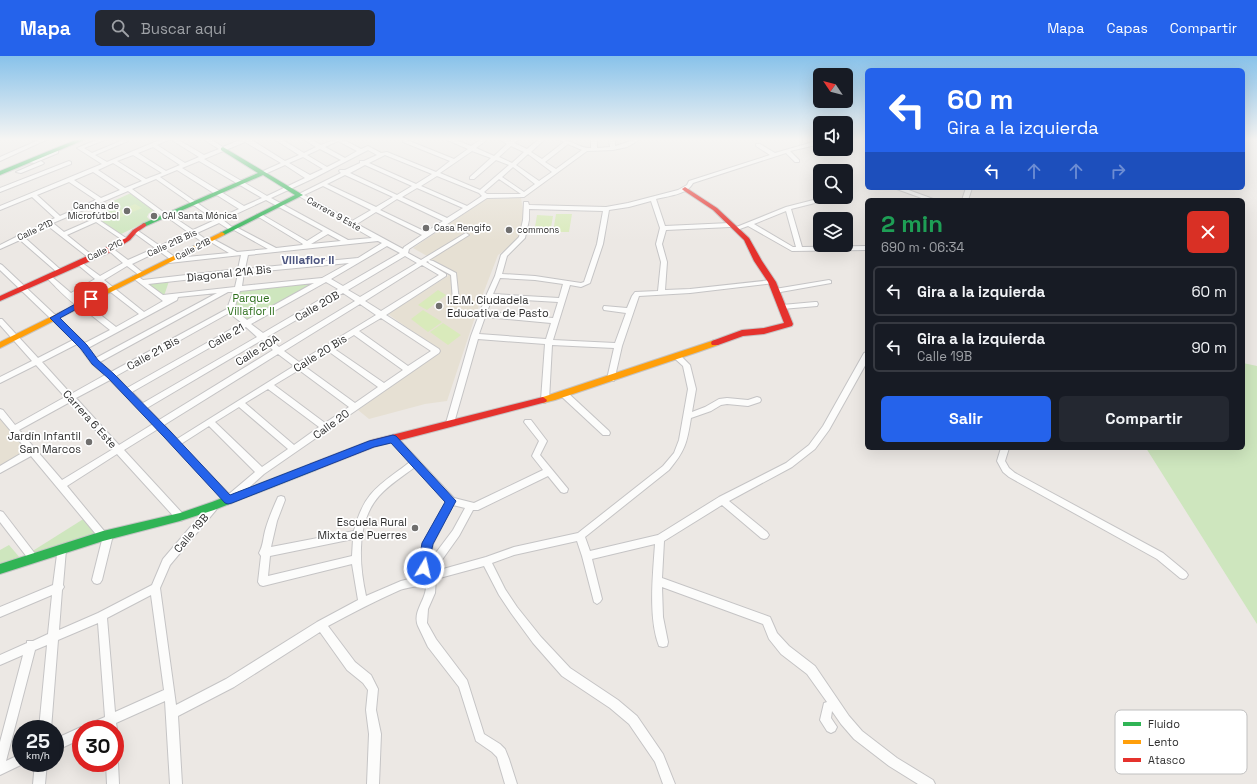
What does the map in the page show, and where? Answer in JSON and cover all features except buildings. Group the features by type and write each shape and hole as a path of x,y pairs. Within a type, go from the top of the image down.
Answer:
{"street":[{"path":"20,173 28,180"},
{"path":"1,188 46,173"},
{"path":"0,208 82,173"},
{"path":"99,173 193,233 208,241 240,253"},
{"path":"133,173 145,181"},
{"name":"Calle 21D","path":"0,247 19,236 59,218 166,173"},
{"path":"185,173 242,208"},
{"path":"224,173 239,183 346,241"},
{"name":"Calle 21C","path":"0,299 110,249 126,240 135,231 166,216 263,173"},
{"name":"Carrera 9 Este","path":"263,173 378,239 425,261"},
{"path":"303,173 427,235"},
{"name":"Calle 21B Bis","path":"70,296 126,264 265,197 320,173"},
{"path":"345,173 448,222"},
{"name":"Calle 21B","path":"0,345 110,290 140,278 233,228 345,173"},
{"path":"387,173 467,208"},
{"path":"472,178 478,173"},
{"name":"Calle 20B","path":"141,408 264,337 406,251 467,208 504,173"},
{"path":"524,173 539,184"},
{"path":"352,224 436,174 483,194 522,196 555,173"},
{"path":"527,208 606,209 653,199 685,189 692,182 718,173"},
{"path":"156,177 218,220 276,250"},
{"path":"450,423 475,336 489,296 498,276 504,255 522,238 527,208 524,194 499,177"},
{"path":"69,179 101,201"},
{"path":"685,189 715,209 747,239 773,286 782,307 815,304"},
{"path":"903,190 927,198"},
{"path":"32,194 59,218"},
{"path":"653,199 663,228 659,244 664,262 661,293"},
{"path":"663,228 734,226 750,224 788,208 813,202"},
{"path":"788,208 799,248"},
{"path":"498,276 536,278 581,285 586,283 600,244 606,209"},
{"path":"259,215 295,237 305,245"},
{"path":"64,234 96,220 126,240"},
{"path":"49,223 91,257"},
{"path":"750,224 792,249 865,248"},
{"path":"346,241 363,230"},
{"path":"135,231 161,248 171,260 276,250 305,245 378,239"},
{"path":"305,245 328,231"},
{"name":"Calle 20A","path":"61,485 466,235"},
{"path":"19,236 60,272"},
{"path":"276,250 295,237"},
{"path":"365,258 369,240"},
{"path":"240,253 258,242"},
{"name":"Calle 21","path":"126,392 365,258 387,243"},
{"path":"110,249 165,300"},
{"path":"240,253 242,271 230,310 279,351 354,407"},
{"name":"Diagonal 21A Bis","path":"140,278 242,271 365,258"},
{"path":"425,261 453,273 456,301"},
{"name":"Calle 20 Bis","path":"176,443 444,275 425,261"},
{"path":"327,279 330,262"},
{"path":"78,263 110,290 144,315"},
{"path":"0,266 84,347 95,362 111,376 176,443 228,500"},
{"path":"49,277 70,296 115,330"},
{"path":"84,347 144,315 165,300 179,295 238,288 327,279 381,315"},
{"path":"611,378 618,346 629,311 637,294 829,282"},
{"path":"545,400 548,342 567,283"},
{"path":"95,362 229,290"},
{"path":"489,296 562,300"},
{"name":"Calle 19B","path":"155,588 166,562 214,506 372,444 565,395 676,356 693,352 731,336 764,331 789,324 782,307"},
{"path":"606,308 629,311"},
{"name":"Calle 21 Bis","path":"14,429 230,310"},
{"path":"483,314 556,321"},
{"name":"Calle 20","path":"228,500 261,472 436,351 381,315"},
{"name":"Carrera 6 Este","path":"0,321 180,517"},
{"path":"354,331 408,370"},
{"path":"475,336 618,346"},
{"path":"0,380 77,341"},
{"path":"328,348 384,387"},
{"path":"172,712 230,683 321,625 363,602 402,585 486,561 514,551 580,536 666,468 677,455 683,440 692,389 686,366 676,356"},
{"path":"587,556 660,539 722,500 789,465 812,447 826,428 864,367"},
{"path":"268,385 326,428"},
{"path":"565,395 606,433"},
{"path":"688,416 708,409 719,402 727,401 748,403 757,400"},
{"path":"240,403 294,450"},
{"path":"0,412 106,536"},
{"path":"210,422 261,472"},
{"path":"528,422 543,441 536,456 548,472 564,489"},
{"path":"393,438 451,501 475,508 548,472"},
{"path":"1004,450 1001,461 1006,470 1160,556 1183,575"},
{"path":"0,470 32,451"},
{"path":"363,602 358,583 358,534 367,506 376,493 415,462"},
{"path":"281,500 270,524 264,553 263,582 357,559"},
{"path":"722,500 764,535"},
{"path":"451,501 428,543 427,578 430,593 423,609 422,623 432,643 463,684 480,737 484,742 493,746 501,753 510,784"},
{"path":"0,570 33,558 106,536 180,517 214,506"},
{"path":"427,578 435,561 456,532 471,506"},
{"path":"0,515 33,558"},
{"path":"264,553 358,534"},
{"path":"97,580 106,536"},
{"path":"580,536 587,556 597,599"},
{"path":"660,539 657,581 658,617 663,642"},
{"path":"46,720 55,636 61,550"},
{"path":"486,561 502,592 514,610 537,640 566,672 614,704 633,720 659,758 669,784"},
{"path":"657,581 766,620 773,636 785,650 811,670 834,705 858,735 893,762 929,784"},
{"path":"0,612 59,587"},
{"path":"0,660 102,616 155,588 170,693 176,784"},
{"path":"102,616 111,720"},
{"path":"321,625 351,666 367,679 373,688 372,710 375,734 374,784"},
{"path":"0,762 30,646"},
{"path":"119,720 170,693"},
{"path":"831,728 825,720 825,716 828,707 834,705"},
{"path":"0,769 12,764"},
{"path":"39,784 41,772"},
{"path":"112,772 113,784"}],"shaded area":[{"name":"I.E.M. Ciudadela Educativa de Pasto","path":"521,198 524,215 520,235 514,243 498,255 481,299 447,401 425,404 369,419 358,410 440,351 388,314 448,276 447,271 425,258 427,256 413,248 486,199"},
{"path":"0,419 29,451 0,468"}],"green space":[{"path":"131,193 157,212 149,213 147,217 150,220 119,235 100,222 112,216 100,207"},
{"name":"Cancha de Microfútbol","path":"135,204 142,208 119,218 113,213"},
{"path":"556,214 572,214 569,232 553,232"},
{"path":"537,215 553,216 550,233 534,233"},
{"name":"Parque Villaflor II","path":"323,280 249,321 235,310 240,290"},
{"path":"169,281 164,296 147,283"},
{"path":"438,290 446,295 427,310 418,305"},
{"path":"423,310 442,322 428,332 411,319"},
{"path":"443,323 461,335 448,345 430,332"},
{"path":"1245,363 1257,366 1257,624 1147,450 1245,450"},
{"path":"85,518 98,532 35,556 31,552"},
{"path":"9,545 21,559 0,567 0,550"}],"traffic: fast":[{"path":"144,225 263,173"},
{"path":"222,234 300,195 263,173"},
{"path":"0,569 103,536 180,517 214,506 313,467"}],"traffic: slow":[{"path":"0,345 222,234"},
{"path":"543,400 715,343"}],"traffic: jam":[{"path":"685,189 715,209 747,239 758,261 772,282 789,324 764,331 742,333 715,343"},
{"path":"0,299 110,249 128,239 135,231 144,225"},
{"path":"313,467 372,444 543,400"}],"place":[{"name":"Cancha de Microfútbol","path":"127,211"},
{"name":"CAI Santa Mónica","path":"154,216"},
{"name":"Casa Rengifo","path":"426,228"},
{"name":"commons","path":"509,230"},
{"name":"I.E.M. Ciudadela Educativa de Pasto","path":"439,306"},
{"name":"Jardín Infantil San Marcos","path":"89,442"},
{"name":"Escuela Rural Mixta de Puerres","path":"415,528"}],"district":[{"name":"Villaflor II","path":"308,260"}],"route":[{"path":"91,299 54,318 84,347 95,362 111,376 167,434 228,500 372,444 393,438 451,501 428,543 424,568"}]}
